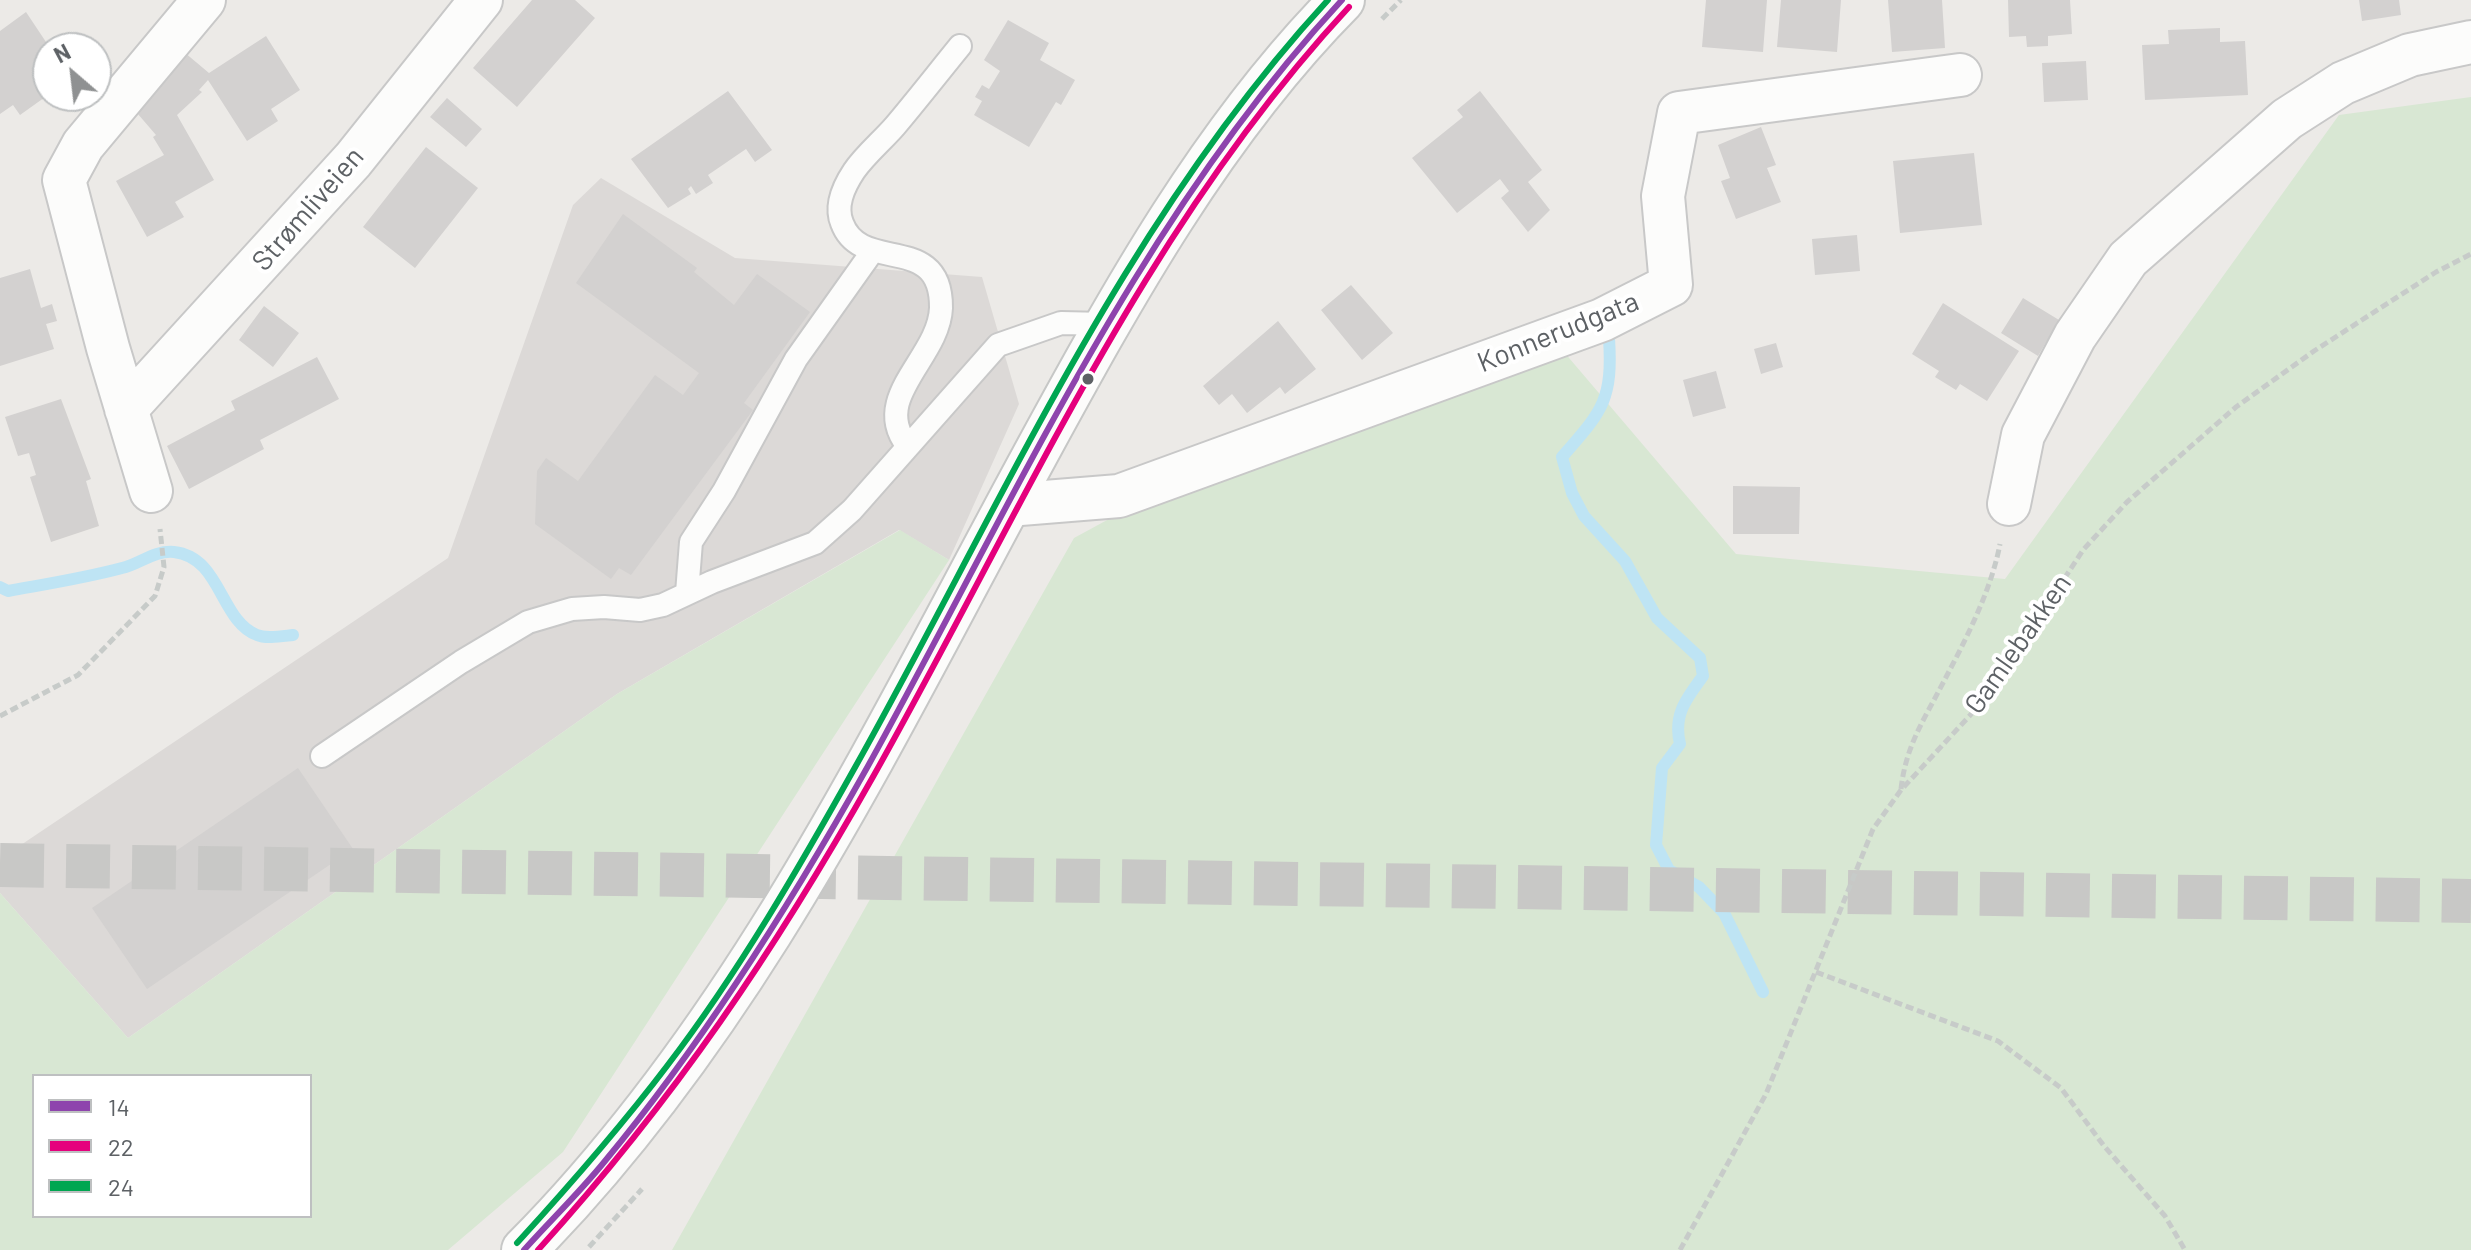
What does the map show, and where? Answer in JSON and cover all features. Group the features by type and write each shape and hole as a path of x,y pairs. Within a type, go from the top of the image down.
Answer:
{"main road":[{"path":"524,1250 637,1125 749,965 820,851 1106,324 1234,128 1342,0"}],"street":[{"path":"151,491 64,180 83,145 204,0"},
{"name":"Strømliveien","path":"126,409 353,160 481,0"},
{"path":"2009,504 2023,435 2075,336 2128,259 2274,129 2332,90 2410,55 2471,42"},
{"name":"Konnerudgata","path":"1008,505 1119,496 1602,320 1671,285 1663,196 1679,113 1960,75"}],"lane":[{"path":"907,445 895,430 894,408 937,325 941,310 939,289 931,270 914,259 872,252 847,235 840,219 840,200 854,171 960,46"},
{"path":"687,593 691,542 724,491 796,359 872,252"},
{"path":"322,756 461,662 528,622 572,609 604,607 640,610 663,605 815,543 852,510 998,345 1061,323 1106,324"}],"path":[{"name":"Gamlebakken","path":"1680,1250 1730,1154 1766,1094 1873,829 1901,790 1987,697 2083,550 2127,502 2236,407 2338,335 2436,272 2471,254"},
{"path":"1901,790 1910,743 1950,670 1997,559 2009,504"},
{"path":"0,716 78,675 155,596 164,567 164,542"},
{"path":"1816,972 1998,1041 2061,1088 2104,1146 2165,1216 2185,1250"}],"shaded area":[{"path":"601,178 735,258 982,277 1019,404 949,560 899,530 617,694 128,1038 0,893 0,859 448,558 573,205"}],"green space":[{"path":"2471,97 2471,1250 672,1250 1074,538 1190,475 1558,345 1736,554 2005,579 2339,115"},
{"path":"900,530 949,560 563,1152 448,1250 0,1250 0,893 128,1038 617,694"}],"building":[{"path":"532,0 575,0 595,18 517,107 473,68"},
{"path":"1706,0 1767,0 1763,52 1702,47"},
{"path":"1781,0 1841,0 1837,52 1777,47"},
{"path":"1888,0 1942,0 1945,48 1892,52"},
{"path":"2008,0 2070,0 2072,34 2048,36 2048,46 2027,47 2026,36 2009,37"},
{"path":"2359,0 2399,0 2401,15 2362,21"},
{"path":"26,12 39,32 32,32 32,106 20,115 13,105 0,114 0,31"},
{"path":"1008,20 1049,43 1040,60 1075,80 1061,105 1056,102 1029,147 974,115 982,101 975,97 982,85 989,89 1000,71 984,60"},
{"path":"2220,28 2220,42 2245,41 2248,95 2145,100 2142,45 2169,44 2168,30"},
{"path":"266,36 300,90 271,109 278,121 247,141 208,80 199,90 202,92 177,115 214,180 175,202 184,217 147,237 116,181 164,155 153,137 156,135 131,106 184,52 209,73"},
{"path":"2086,61 2088,100 2044,102 2042,63"},
{"path":"728,91 772,150 755,162 746,149 708,175 713,183 696,194 691,186 688,189 691,194 668,208 631,159"},
{"path":"1480,91 1542,170 1528,182 1550,210 1528,232 1501,198 1509,191 1500,179 1457,213 1412,158 1463,117 1457,110"},
{"path":"447,98 482,129 466,147 430,117"},
{"path":"1761,127 1776,165 1767,168 1781,202 1736,219 1721,181 1730,178 1718,145"},
{"path":"426,147 478,188 415,268 363,227"},
{"path":"1974,153 1982,225 1900,233 1893,161"},
{"path":"623,214 697,268 694,272 734,305 757,274 810,312 744,403 753,410 631,575 619,568 611,579 535,524 537,471 546,458 578,481 655,375 683,395 699,373 576,283"},
{"path":"1857,235 1860,271 1815,275 1812,239"},
{"path":"30,269 41,308 52,304 57,321 46,324 54,349 0,366 0,278"},
{"path":"1351,285 1393,333 1362,360 1321,310"},
{"path":"2023,298 2059,320 2038,356 2001,333"},
{"path":"1943,303 2019,351 1987,401 1960,384 1956,390 1935,377 1939,371 1912,354"},
{"path":"264,306 299,333 273,367 239,340"},
{"path":"1278,321 1316,369 1285,394 1280,387 1247,413 1232,394 1219,405 1203,386"},
{"path":"1776,343 1783,367 1761,374 1754,349"},
{"path":"317,357 339,399 260,440 264,449 189,489 167,446 235,410 231,401"},
{"path":"1716,371 1726,408 1693,417 1683,380"},
{"path":"61,399 91,479 86,481 99,526 51,542 30,477 36,475 29,453 18,456 5,417"},
{"path":"1733,486 1800,487 1799,534 1733,534"},
{"path":"298,768 353,849 147,989 92,908"}],"waterway":[{"path":"1609,338 1609,377 1602,404 1587,428 1562,457 1572,493 1584,516 1625,561 1657,618 1700,658 1703,676 1686,700 1680,716 1680,744 1662,768 1656,845 1669,870 1699,887 1724,913 1763,992"},
{"path":"0,587 8,591 80,578 129,566 160,553 174,552 190,556 202,565 245,628 261,636 293,635"}],"tunnel":[{"path":"0,865 2471,901"}],"transit line":[{"name":"24","path":"517,1243 649,1089 744,956 858,762 1071,366 1128,270 1189,176 1255,86 1328,0"},
{"name":"14","path":"524,1250 642,1115 746,970 868,766 1027,467 1140,271 1201,176 1268,86 1342,0"},
{"name":"22","path":"538,1250 634,1137 760,963 874,775 1089,376 1147,279 1208,184 1275,93 1349,7"}]}
